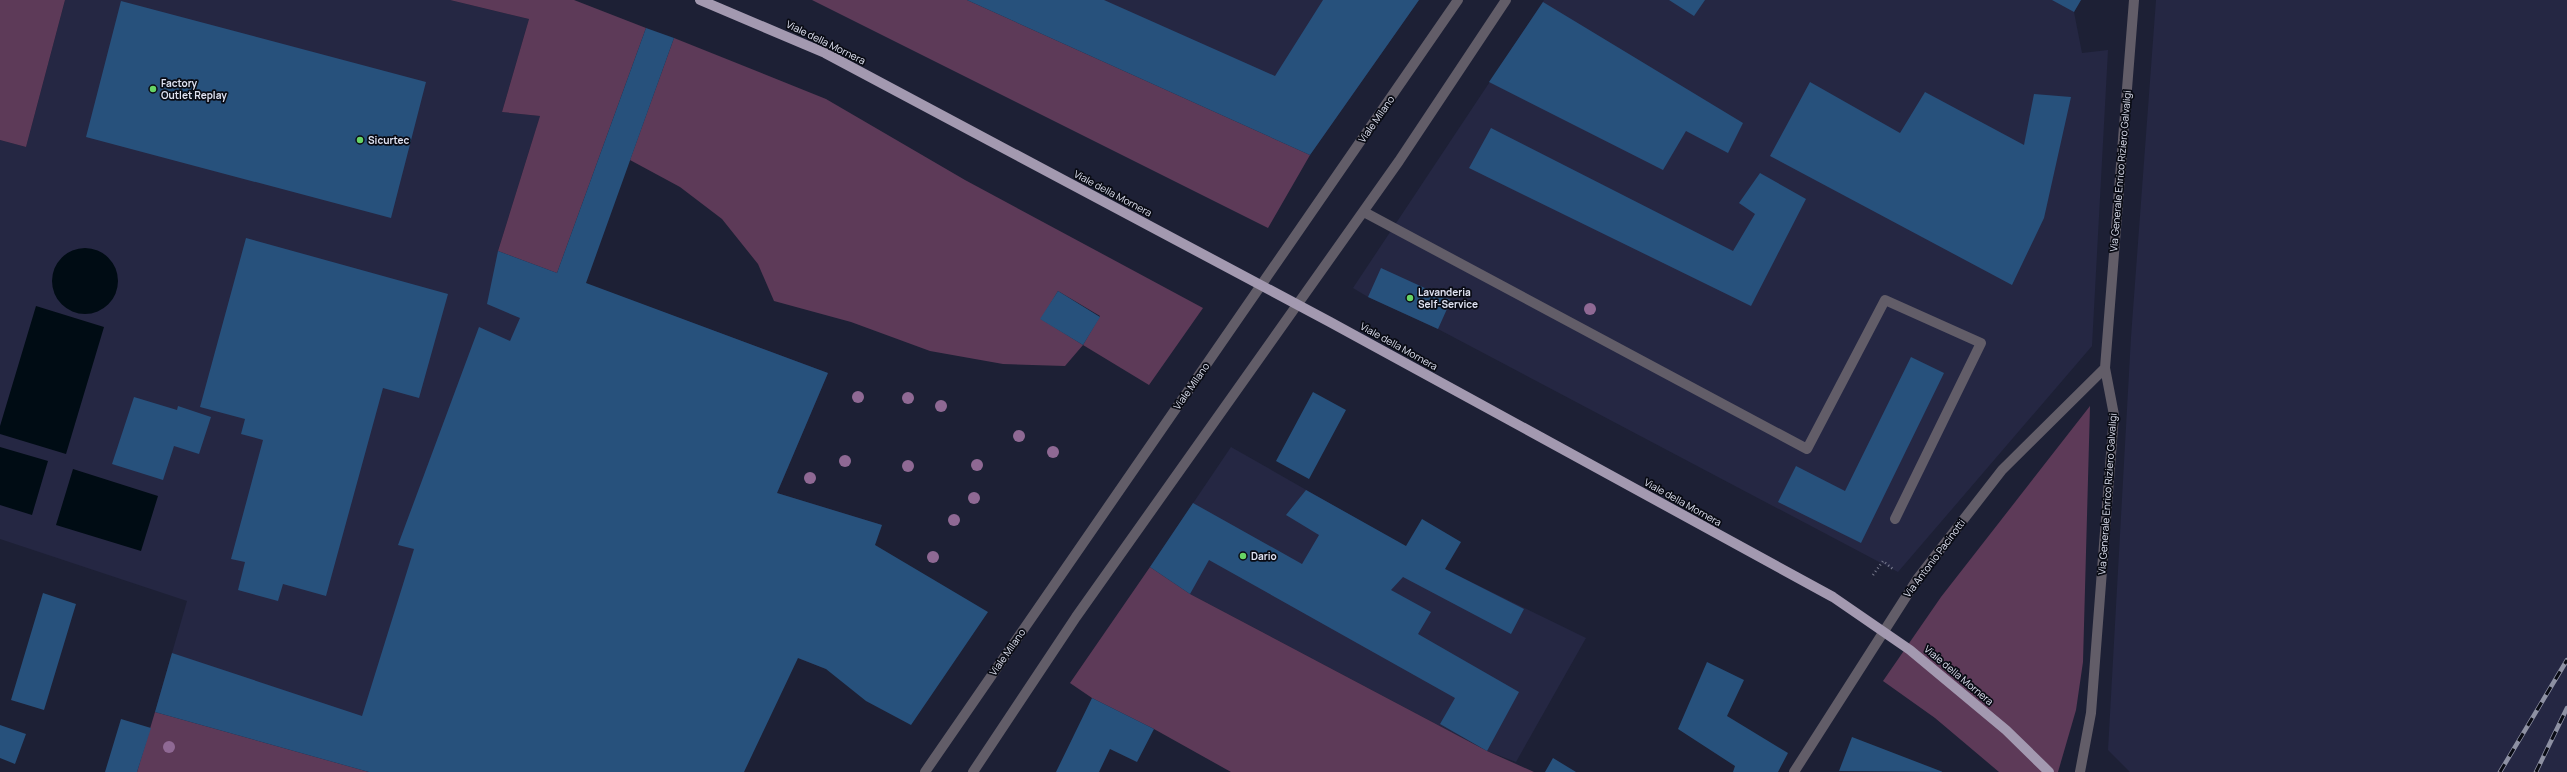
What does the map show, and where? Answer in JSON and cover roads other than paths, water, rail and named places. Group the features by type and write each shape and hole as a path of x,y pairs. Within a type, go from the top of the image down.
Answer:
{"main road":[{"name":"Viale della Mornera","path":"700,0 832,57 1330,322 1833,597 1910,650 2006,730 2049,772"}],"street":[{"name":"Viale Milano","path":"924,772 1458,0"},
{"path":"973,772 1076,617 1364,212 1506,0"},
{"name":"Via Generale Enrico Riziero Galvaligi","path":"2080,772 2091,713 2114,415 2105,368 2134,0"},
{"path":"1364,212 1807,449 1885,300 1981,343 1896,519"},
{"name":"Via Antonio Pacinotti","path":"1794,772 1881,634 1932,560 2002,470 2105,368"}],"railway":[{"path":"2500,772 2567,660"},
{"path":"2536,772 2567,708"}],"place":[{"name":"Factory Outlet Replay","path":"153,89"},
{"name":"Sicurtec","path":"360,140"},
{"name":"Lavanderia Self-Service","path":"1410,298"},
{"name":"Dario","path":"1243,556"}]}
